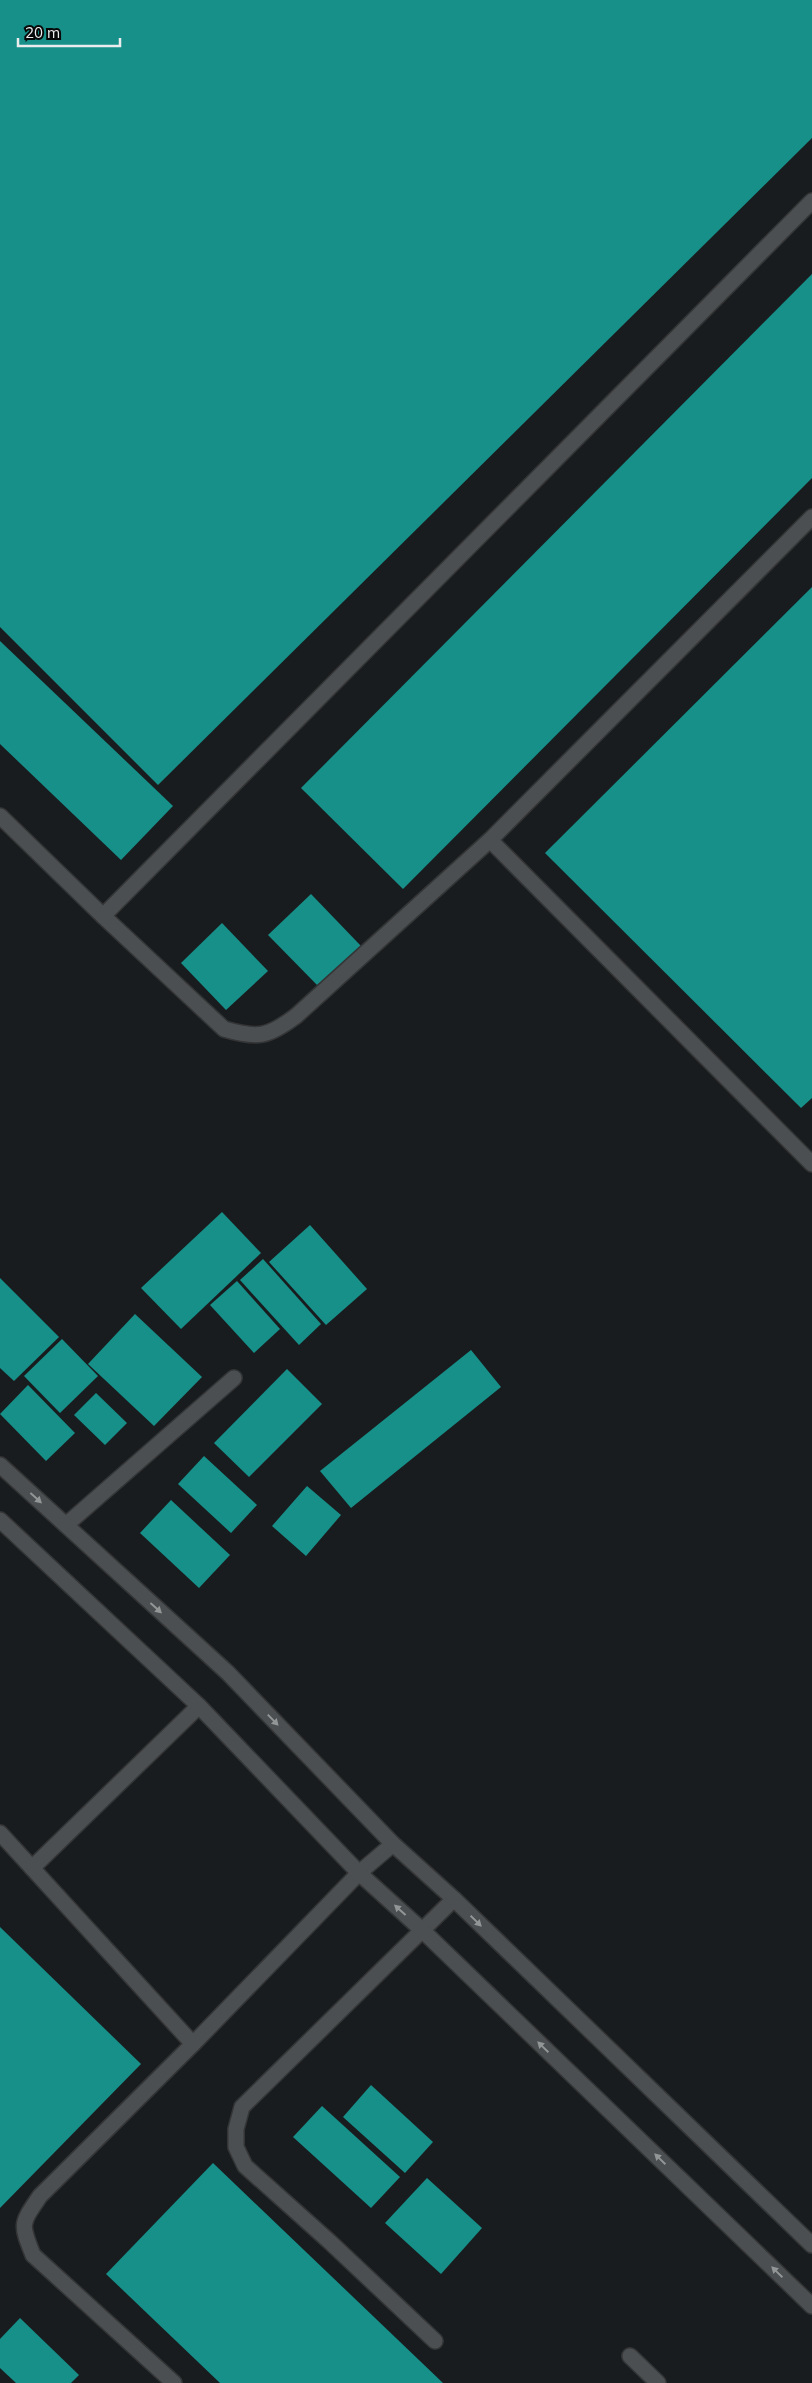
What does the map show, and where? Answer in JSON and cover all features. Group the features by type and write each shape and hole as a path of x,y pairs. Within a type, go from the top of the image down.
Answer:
{"street":[{"path":"103,916 812,201"},
{"path":"0,816 224,1029 248,1036 275,1032 296,1016 490,840 812,517"},
{"path":"490,840 811,1160"},
{"path":"66,1525 234,1378"},
{"path":"0,1465 228,1673 392,1844 454,1899 812,2245"},
{"path":"0,1520 199,1706 359,1874 422,1930 812,2306"},
{"path":"32,1868 199,1706"},
{"path":"0,1833 193,2044"},
{"path":"174,2383 33,2255 23,2230 25,2217 40,2196 193,2044 359,1874 392,1844"},
{"path":"435,2342 302,2216 245,2166 236,2147 236,2129 242,2107 454,1899"},
{"path":"630,2356 658,2383"}],"building":[{"path":"0,0 812,0 812,138 158,785 0,627"},
{"path":"812,274 812,478 403,889 301,788"},
{"path":"812,587 812,1098 801,1108 545,853"},
{"path":"0,641 173,806 121,860 0,744"},
{"path":"311,894 361,946 318,986 268,935"},
{"path":"222,923 268,971 226,1010 181,963"},
{"path":"222,1212 261,1253 181,1329 141,1288"},
{"path":"310,1225 367,1289 326,1325 269,1262"},
{"path":"263,1259 321,1324 299,1345 240,1280"},
{"path":"0,1278 59,1337 14,1381 0,1368"},
{"path":"237,1281 280,1329 254,1353 210,1305"},
{"path":"135,1314 202,1377 154,1426 88,1364"},
{"path":"62,1339 98,1376 60,1413 24,1376"},
{"path":"471,1350 501,1387 351,1508 320,1471"},
{"path":"287,1369 322,1404 249,1477 214,1443"},
{"path":"28,1385 75,1433 46,1461 0,1414"},
{"path":"96,1393 127,1423 105,1445 74,1415"},
{"path":"204,1456 257,1505 231,1533 178,1484"},
{"path":"307,1486 341,1515 306,1556 272,1526"},
{"path":"171,1500 230,1555 199,1588 140,1533"},
{"path":"0,1927 141,2064 0,2208"},
{"path":"371,2085 433,2142 405,2173 343,2117"},
{"path":"322,2106 400,2177 371,2208 293,2137"},
{"path":"213,2163 443,2383 220,2383 106,2274"},
{"path":"427,2178 482,2228 441,2274 385,2223"},
{"path":"20,2318 79,2375 71,2383 16,2383 0,2368 0,2339"}]}
